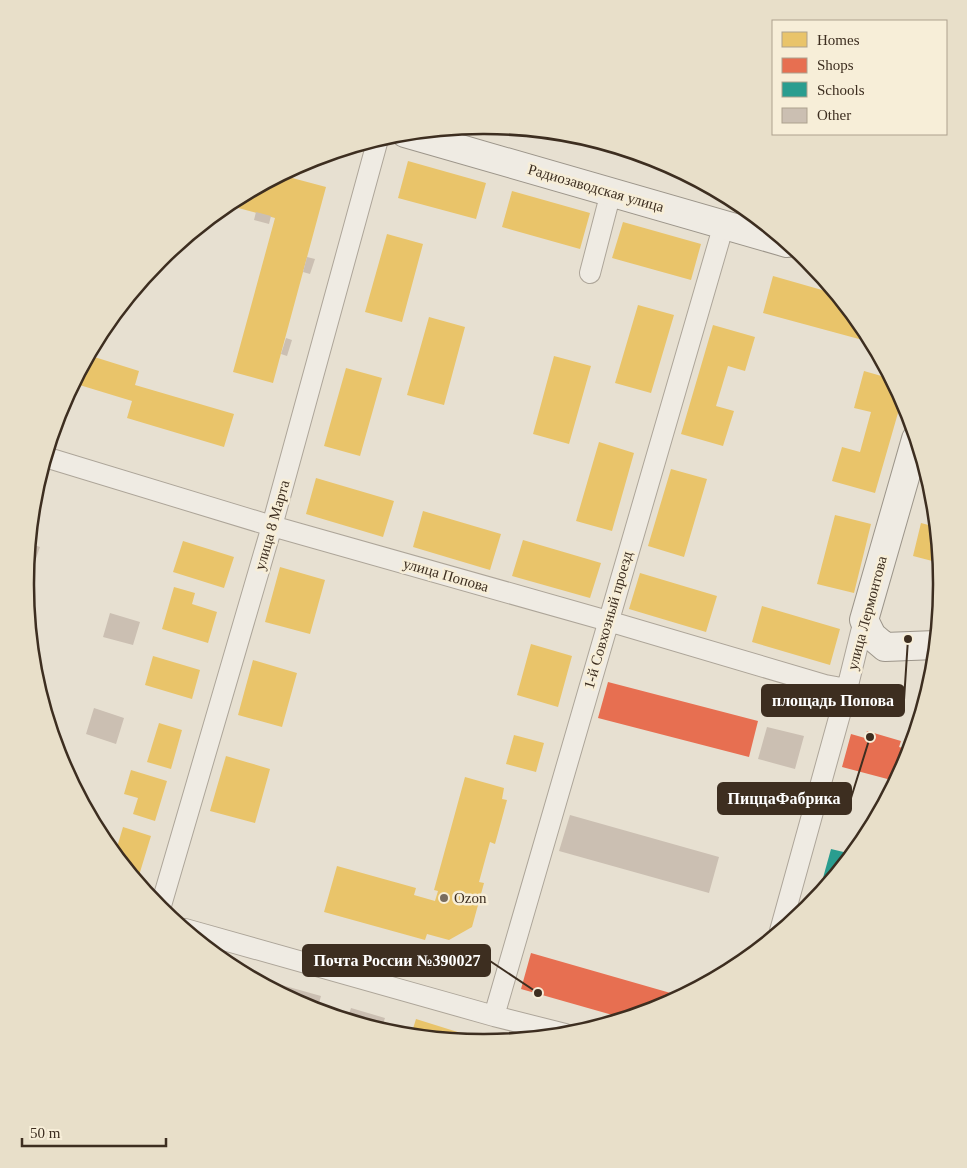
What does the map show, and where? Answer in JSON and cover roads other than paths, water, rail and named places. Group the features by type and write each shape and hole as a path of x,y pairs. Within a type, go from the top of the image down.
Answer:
{"street":[{"name":"Радиозаводская улица","path":"423,138 770,238"},
{"name":"улица 8 Марта","path":"163,900 272,526 376,148"},
{"path":"590,274 612,192"},
{"name":"1-й Совхозный проезд","path":"494,1016 724,224"},
{"name":"улица Лермонтова","path":"783,919 847,689 864,620 913,451"},
{"name":"улица Попова","path":"52,459 272,526 608,621 825,685 847,689"},
{"path":"864,620 872,636 885,646 929,645"},
{"path":"201,933 546,1029"}],"place":[{"name":"площадь Попова","path":"908,639"},
{"name":"ПиццаФабрика","path":"870,737"},
{"name":"Ozon","path":"444,898"},
{"name":"Почта России №390027","path":"538,993"}]}
